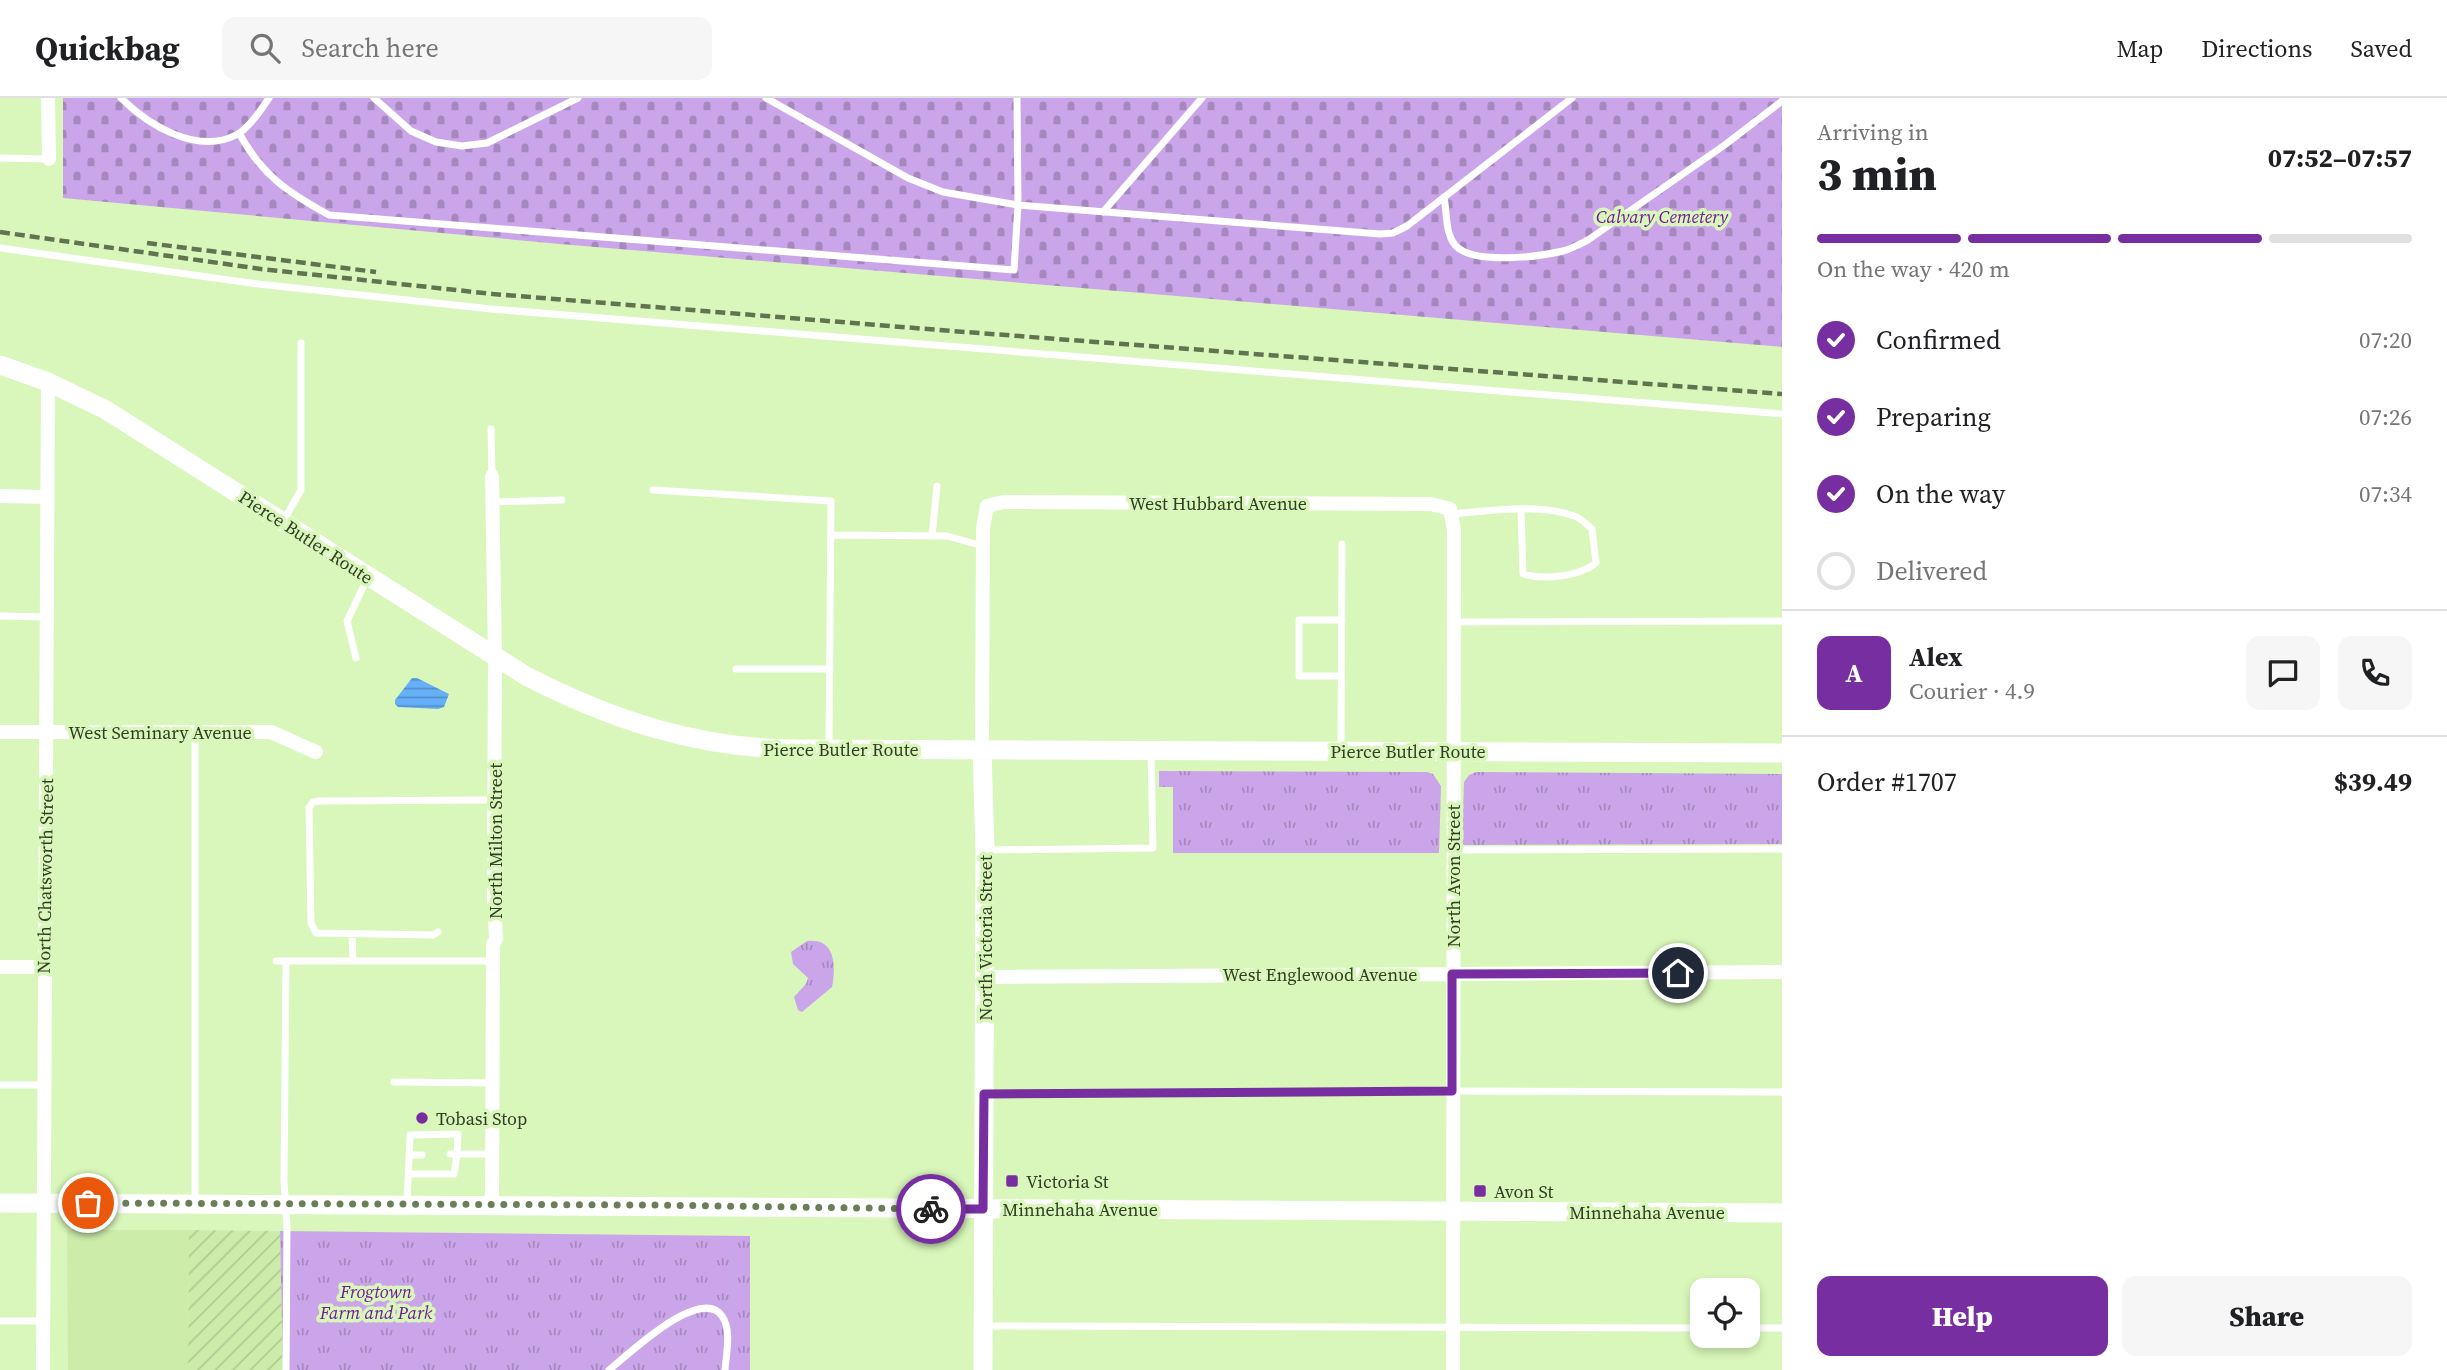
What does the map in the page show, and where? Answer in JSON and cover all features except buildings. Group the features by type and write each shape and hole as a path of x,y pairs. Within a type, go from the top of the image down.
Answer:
{"street":[{"path":"48,98 49,159"},
{"name":"Pierce Butler Route","path":"0,365 48,382 106,410 495,658 558,692 660,731 729,746 762,749 1782,752"},
{"name":"North Chatsworth Street","path":"43,1370 48,382"},
{"name":"North Milton Street","path":"492,476 496,939 493,944 492,1204"},
{"path":"0,496 46,497"},
{"name":"West Hubbard Avenue","path":"987,506 1003,502 1431,504 1451,511"},
{"name":"North Victoria Street","path":"983,1370 985,850 982,750 983,546 987,506"},
{"name":"North Avon Street","path":"1451,511 1454,530 1452,1370"},
{"name":"West Seminary Avenue","path":"0,732 271,732 316,752"},
{"path":"0,967 44,967"},
{"name":"West Englewood Avenue","path":"985,977 1782,972"},
{"name":"Minnehaha Avenue","path":"0,1203 1782,1213"}],"lane":[{"path":"121,98 156,126 178,136 206,141 239,133 269,98"},
{"path":"374,98 411,131 436,142 462,146 487,143 578,98"},
{"path":"766,98 908,178 943,192 1018,205 1380,234 1393,233 1407,226 1572,98"},
{"path":"239,133 272,179 293,195 329,215 1014,270 1018,205 1017,98"},
{"path":"1103,212 1202,98"},
{"path":"1444,197 1448,233 1455,245 1468,254 1499,257 1565,251 1598,234 1782,101"},
{"path":"0,158 49,159"},
{"path":"0,248 258,284 491,309 1782,414"},
{"path":"283,522 301,490 301,344"},
{"path":"491,429 492,476"},
{"path":"932,536 937,486"},
{"path":"653,490 831,501 829,749"},
{"path":"493,502 562,500"},
{"path":"1451,511 1521,510 1549,510 1577,516 1592,529 1596,564 1586,571 1560,575 1523,574 1521,510"},
{"path":"831,535 947,537 983,546"},
{"path":"1340,750 1342,544"},
{"path":"356,658 347,621 368,576"},
{"path":"0,616 48,617"},
{"path":"1341,676 1299,676 1299,620 1342,620"},
{"path":"1454,622 1782,621"},
{"path":"736,669 830,669"},
{"path":"195,732 195,1202"},
{"path":"985,850 1153,848 1151,749"},
{"path":"438,932 433,935 316,933 312,929 309,808 313,803 494,800"},
{"path":"1453,850 1782,849"},
{"path":"352,934 353,961"},
{"path":"276,961 493,961"},
{"path":"286,961 286,1370"},
{"path":"394,1082 492,1083"},
{"path":"0,1085 44,1085"},
{"path":"984,1094 1782,1092"},
{"path":"407,1204 410,1135 458,1134 454,1154 457,1168 454,1174 409,1174"},
{"path":"454,1154 492,1154"},
{"path":"409,1155 422,1155"},
{"path":"608,1370 683,1314 696,1308 705,1308 716,1311 723,1317 727,1329 725,1370"},
{"path":"0,1321 43,1321"},
{"path":"982,1326 1690,1328"},
{"path":"1760,1328 1782,1328"}],"shaded area":[{"path":"67,1230 189,1230 188,1370 68,1370"},
{"path":"189,1230 280,1231 283,1370 188,1370"}],"green space":[{"name":"Calvary Cemetery","path":"63,98 1782,98 1782,347 560,244 63,198"},
{"path":"1159,771 1427,772 1433,774 1441,786 1439,853 1173,853 1173,787 1159,787"},
{"path":"1476,772 1782,774 1782,844 1462,845 1464,782 1469,775"},
{"path":"807,941 817,941 829,949 834,971 832,987 802,1012 798,1010 794,997 808,978 793,964 791,952"},
{"name":"Frogtown Farm and Park","path":"280,1231 750,1236 750,1370 283,1370"}],"water":[{"path":"412,678 449,694 444,707 398,707 395,700"}],"railway":[{"path":"0,232 261,269 493,294 1782,394"},
{"path":"147,243 376,272"}],"way so far":[{"path":"88,1203 931,1209"}],"place":[{"name":"Tobasi Stop","path":"422,1118"},
{"name":"Victoria St","path":"1012,1181"},
{"name":"Avon St","path":"1480,1191"}],"route":[{"path":"931,1209 983,1209 984,1094 1452,1091 1452,974 1678,973"}]}
